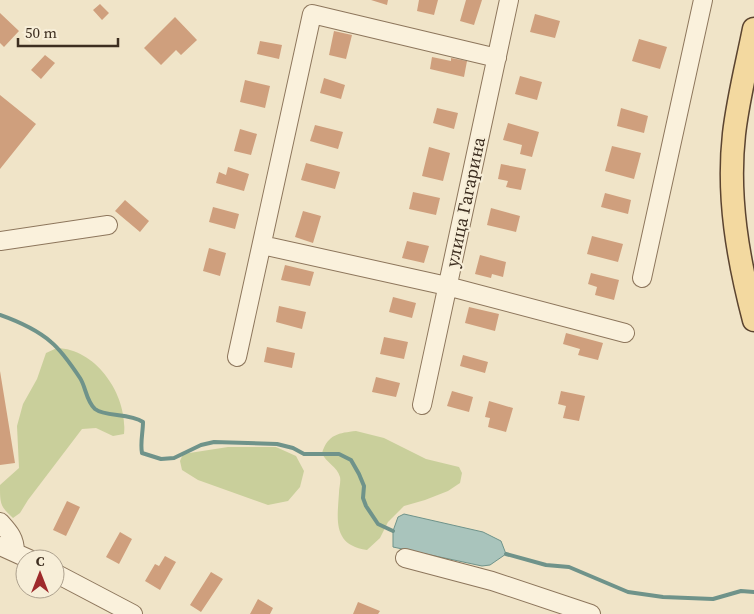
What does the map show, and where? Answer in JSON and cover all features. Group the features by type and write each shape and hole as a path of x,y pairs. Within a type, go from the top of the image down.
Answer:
{"main road":[{"path":"754,29 734,135 732,189 736,238 754,320"}],"street":[{"name":"улица Гагарина","path":"422,404 509,0"},
{"path":"642,278 704,0"},
{"path":"237,357 312,14 497,58"},
{"path":"0,240 108,226"},
{"path":"262,245 447,286 625,333"},
{"path":"0,522 12,535 15,542 14,552"},
{"path":"405,558 492,580 592,614"},
{"path":"65,577 133,614"}],"green space":[{"path":"57,348 72,350 85,357 107,377 121,405 124,419 124,434 113,436 96,428 82,429 20,513 13,518 2,504 0,485 19,468 17,426 23,404 37,379 46,353"},
{"path":"356,431 384,438 426,459 459,467 462,473 460,483 448,491 404,506 388,522 380,538 367,550 348,543 339,530 340,477 339,473 322,453 331,438"},
{"path":"228,447 276,447 296,456 304,471 300,487 288,501 268,505 198,480 182,470 180,461 183,454"}],"water":[{"path":"404,514 483,532 501,541 506,554 490,565 482,566 393,547 393,531 398,517"}],"building":[{"path":"371,0 388,0 387,5"},
{"path":"419,0 438,0 434,15 417,11"},
{"path":"466,0 482,0 474,25 460,21"},
{"path":"100,4 109,13 102,20 93,10"},
{"path":"0,13 19,31 4,47 0,43"},
{"path":"535,14 560,21 555,38 530,32"},
{"path":"175,17 197,40 181,55 176,50 161,65 144,48"},
{"path":"334,31 352,35 346,59 329,55"},
{"path":"639,39 667,47 660,69 632,61"},
{"path":"260,41 282,45 279,59 257,54"},
{"path":"45,55 55,63 41,79 31,70"},
{"path":"432,57 451,61 451,58 467,61 464,77 430,69"},
{"path":"520,76 542,82 537,100 515,94"},
{"path":"324,78 345,85 341,99 320,93"},
{"path":"245,80 270,86 265,108 240,102"},
{"path":"0,95 36,124 0,169"},
{"path":"437,108 458,113 454,129 433,123"},
{"path":"621,108 648,116 644,133 617,126"},
{"path":"508,123 539,132 532,157 520,154 522,145 503,140"},
{"path":"315,125 343,132 338,149 310,141"},
{"path":"240,129 257,134 251,155 234,151"},
{"path":"612,146 641,153 634,179 605,171"},
{"path":"429,147 450,153 443,181 422,176"},
{"path":"306,163 340,172 335,189 301,180"},
{"path":"501,164 526,169 521,190 506,187 508,181 498,179"},
{"path":"228,167 249,174 244,191 216,183 219,172 226,175"},
{"path":"413,192 440,198 436,215 409,209"},
{"path":"605,193 631,200 628,214 601,207"},
{"path":"125,200 149,221 140,232 115,211"},
{"path":"213,207 239,214 235,229 209,222"},
{"path":"491,208 520,216 516,232 487,225"},
{"path":"303,211 321,216 313,243 295,237"},
{"path":"592,236 623,244 618,262 587,254"},
{"path":"407,241 429,246 424,263 402,258"},
{"path":"209,248 226,253 220,276 203,271"},
{"path":"480,255 506,262 503,277 492,274 491,278 475,274"},
{"path":"285,265 314,272 310,286 281,280"},
{"path":"591,273 619,280 614,300 595,295 597,287 588,284"},
{"path":"393,297 416,303 412,318 389,312"},
{"path":"279,306 306,312 302,329 276,322"},
{"path":"469,307 499,314 495,331 465,323"},
{"path":"566,333 603,343 598,360 578,355 580,349 563,344"},
{"path":"384,337 408,342 404,359 380,354"},
{"path":"267,347 295,353 292,368 264,362"},
{"path":"463,355 488,362 485,373 460,366"},
{"path":"0,371 15,463 0,465"},
{"path":"376,377 400,383 396,397 372,392"},
{"path":"452,391 473,397 469,412 447,406"},
{"path":"561,391 585,396 579,421 563,418 566,406 558,404"},
{"path":"489,401 513,408 506,432 488,427 490,418 485,417"},
{"path":"67,501 80,507 66,536 53,530"},
{"path":"120,532 132,539 119,564 106,557"},
{"path":"165,556 176,562 160,590 145,581 155,564 159,566"},
{"path":"211,572 223,579 201,612 190,605"},
{"path":"258,599 273,608 270,614 250,614"},
{"path":"358,602 380,611 378,614 353,614"}],"waterway":[{"path":"0,315 33,330 55,346 80,378 95,409 105,413 131,417 143,422 142,453 161,459 174,458 201,445 214,442 277,444 293,448 304,454 339,454 351,460 359,474 364,486 363,498 366,506 378,524 393,531"},
{"path":"506,554 546,565 569,567 628,592 663,597 713,599 741,591 754,592"}]}
